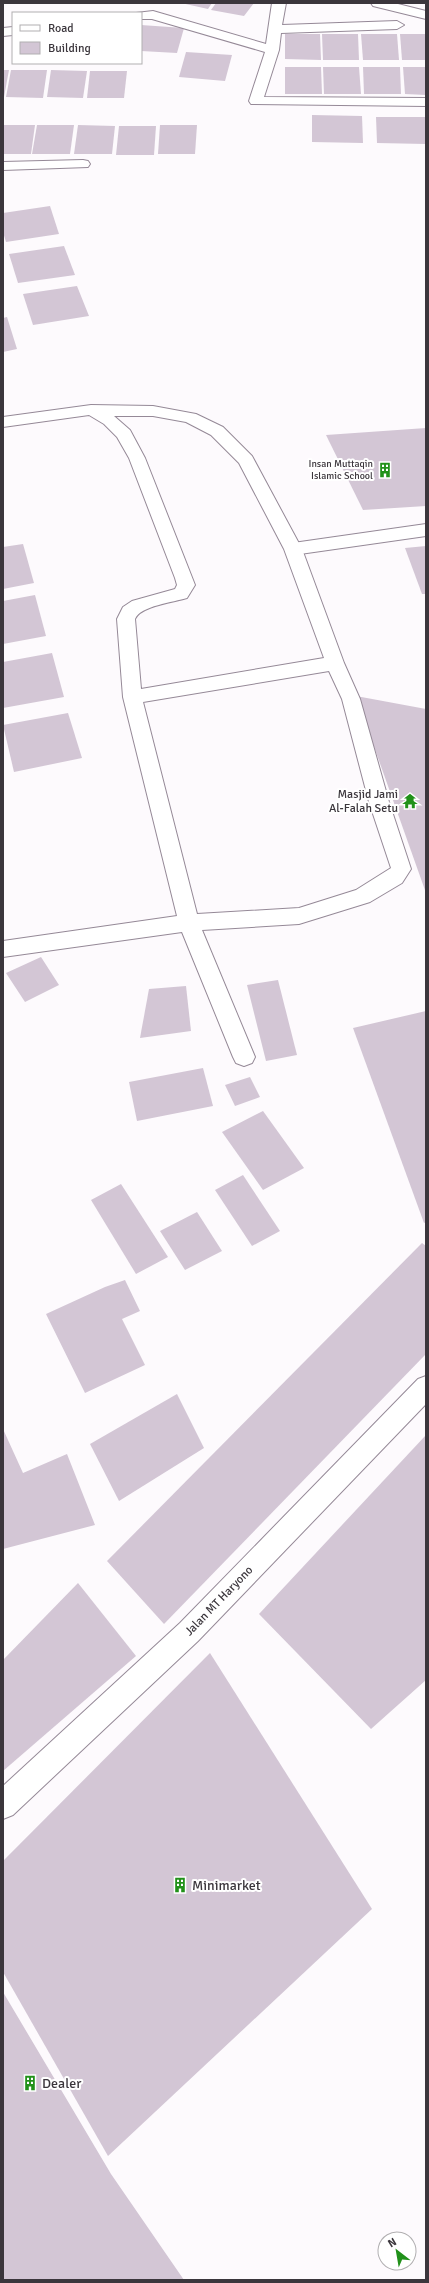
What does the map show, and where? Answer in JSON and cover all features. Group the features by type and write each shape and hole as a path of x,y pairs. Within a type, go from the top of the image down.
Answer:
{"street":[{"path":"279,3 272,50 256,101 426,102"},
{"path":"378,3 426,15"},
{"path":"142,15 159,17 272,50"},
{"path":"275,29 397,25"},
{"path":"3,166 83,164"},
{"path":"3,422 91,410 153,411 190,418 217,430 246,460 293,549 335,663 351,699 380,802 401,869 394,877 363,896 299,916 189,923 28,944 3,949"},
{"path":"91,410 110,420 119,429 134,452 186,585 181,594 138,606 129,611 126,619 132,696 189,923 244,1057"},
{"path":"132,696 335,663"},
{"name":"Jalan MT Haryono","path":"3,1805 189,1632 426,1387"}],"lane":[{"path":"293,549 426,530"}],"building":[{"path":"181,3 212,3 208,9"},
{"path":"216,3 254,3 244,16 211,10"},
{"path":"142,25 184,28 177,53 142,51"},
{"path":"285,34 320,34 321,60 285,59"},
{"path":"322,34 358,34 359,60 323,60"},
{"path":"361,34 397,34 399,60 363,60"},
{"path":"400,34 426,34 426,60 402,60"},
{"path":"186,52 232,55 225,81 179,77"},
{"path":"285,67 321,67 322,94 285,94"},
{"path":"323,67 359,67 361,94 324,94"},
{"path":"363,67 400,67 401,94 364,94"},
{"path":"403,67 426,67 426,95 405,94"},
{"path":"3,70 9,70 4,97 3,97"},
{"path":"11,70 47,70 43,98 6,97"},
{"path":"51,70 87,71 83,98 47,97"},
{"path":"90,71 127,71 124,98 87,98"},
{"path":"312,115 362,116 363,143 312,142"},
{"path":"376,117 426,117 426,144 377,143"},
{"path":"3,125 35,125 31,154 3,154"},
{"path":"37,125 74,125 70,154 32,154"},
{"path":"78,125 115,126 112,154 74,154"},
{"path":"160,125 197,125 195,154 158,154"},
{"path":"119,126 156,126 154,155 116,155"},
{"path":"50,206 59,234 6,242 3,232 3,213"},
{"path":"64,246 75,275 18,283 9,254"},
{"path":"77,286 89,316 33,325 23,294"},
{"path":"7,317 17,349 3,352 3,318"},
{"name":"Insan Muttaqin Islamic School","path":"426,428 426,506 363,510 326,435"},
{"path":"23,544 34,583 3,589 3,547"},
{"path":"426,546 426,594 422,594 405,548"},
{"path":"35,595 46,636 3,644 3,601"},
{"path":"52,653 64,697 3,708 3,662"},
{"name":"Masjid Jami Al-Falah Setu","path":"356,696 426,709 426,893"},
{"path":"68,713 82,758 14,772 3,725"},
{"path":"41,957 59,985 25,1002 6,973"},
{"path":"278,980 297,1055 266,1061 247,985"},
{"path":"186,986 191,1031 140,1038 149,989"},
{"path":"426,1011 426,1222 424,1223 353,1028"},
{"path":"203,1068 213,1106 137,1121 129,1082"},
{"path":"250,1077 260,1097 235,1106 225,1085"},
{"path":"263,1111 304,1168 263,1190 222,1132"},
{"path":"243,1175 280,1231 252,1246 215,1190"},
{"path":"121,1184 168,1257 136,1274 91,1200"},
{"path":"197,1212 222,1251 185,1270 160,1231"},
{"path":"422,1243 426,1246 426,1354 164,1624 107,1561"},
{"path":"125,1280 140,1311 122,1319 145,1365 85,1393 46,1314 105,1287"},
{"path":"177,1394 204,1448 119,1501 90,1444"},
{"path":"3,1429 23,1473 67,1454 95,1525 3,1549"},
{"path":"426,1435 426,1680 371,1729 259,1614"},
{"path":"78,1583 136,1656 3,1771 3,1660"},
{"name":"Minimarket","path":"210,1653 372,1909 108,2156 3,1972 3,1861"},
{"name":"Dealer","path":"3,1992 111,2174 184,2280 3,2280"}],"place":[{"name":"Insan Muttaqin Islamic School","path":"385,470"},
{"name":"Masjid Jami Al-Falah Setu","path":"410,801"},
{"name":"Minimarket","path":"180,1885"},
{"name":"Dealer","path":"30,2083"}]}
